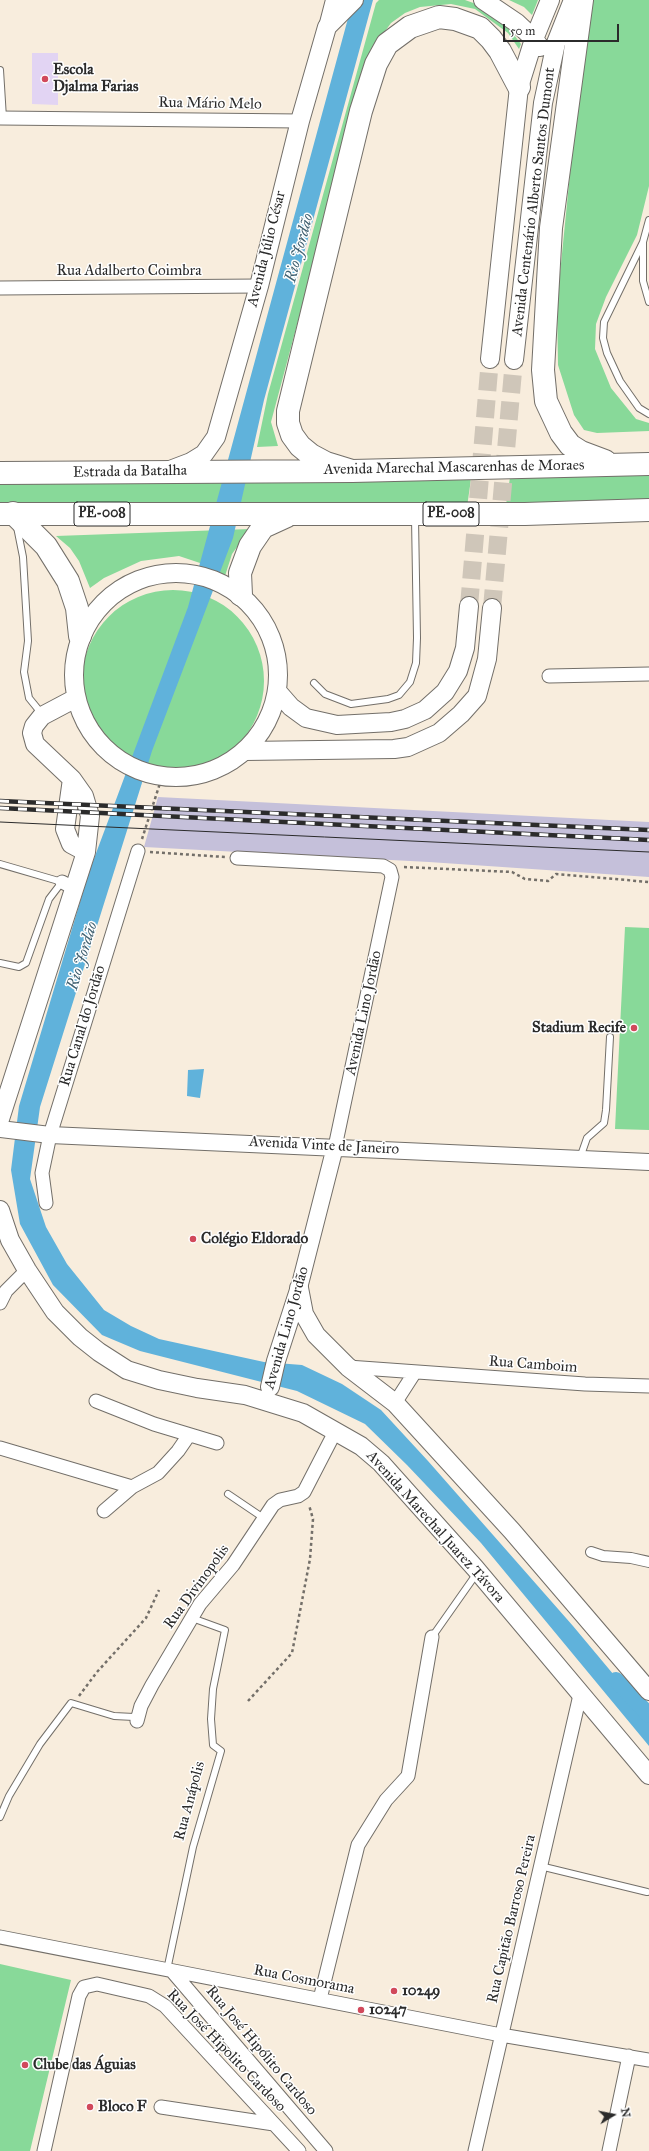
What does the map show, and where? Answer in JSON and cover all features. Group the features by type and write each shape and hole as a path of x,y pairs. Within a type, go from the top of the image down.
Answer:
{"highway":[{"path":"582,0 551,228 543,370 546,401 561,433 570,445 581,452 619,465"},
{"path":"352,471 326,463 311,455 300,446 290,429 288,411 361,111 376,64 387,44 410,27 439,17 455,19 480,28 491,39 500,51 519,87"},
{"name":"Avenida Marechal Mascarenhas de Moraes","path":"260,471 352,471 649,464"},
{"name":"Estrada da Batalha","path":"0,473 217,470 260,471"},
{"name":"PE-008","path":"7,514 533,514 649,510"},
{"path":"7,514 46,546 68,581 77,608 80,636"},
{"path":"232,589 240,573 252,541 263,527 292,514"}],"main road":[{"path":"483,0 505,15 534,39 551,63"},
{"name":"Avenida Centenário Alberto Santos Dumont","path":"490,359 519,87 534,39 550,0"},
{"name":"Avenida Centenário Alberto Santos Dumont","path":"514,360 543,103 556,43 574,0"},
{"name":"Avenida Júlio César","path":"166,471 191,462 204,454 212,446 216,436 259,286 300,121 328,27 344,3"},
{"path":"165,572 193,573 232,589 259,615 272,638 278,665 277,691 271,713 260,733 245,751 229,763 211,772 192,777 157,776 122,762 107,751 94,737 84,721 76,698 73,670 80,636 94,612 120,589 138,579 165,572"},
{"path":"277,691 290,707 306,718 337,725 392,722 405,719 424,710 445,692 458,671 465,648 469,606"},
{"path":"245,751 394,749 408,747 439,733 461,714 477,696 488,659 492,608"},
{"path":"0,1125 68,885 86,852 90,816 84,796 72,779 40,749 32,739 34,726 42,716 76,698"},
{"name":"Avenida Marechal Juarez Távora","path":"0,1210 10,1240 26,1270 55,1312 80,1337 99,1352 128,1370 159,1380 197,1388 244,1395 269,1394 336,1430 361,1446 381,1463 478,1572 580,1695 649,1775"},
{"path":"299,1288 302,1307 310,1325 324,1344 348,1366 395,1403 512,1531 649,1691"},
{"name":"Avenida Lino Jordão","path":"269,1394 276,1361 299,1288"}],"street":[{"name":"Rua Mário Melo","path":"2,118 300,121"},
{"name":"Rua Adalberto Coimbra","path":"0,288 259,286"},
{"path":"550,676 649,674"},
{"name":"Rua Canal do Jordão","path":"46,1203 42,1173 47,1134 138,851"},
{"path":"238,858 356,863 383,866 390,870"},
{"name":"Avenida Lino Jordão","path":"299,1288 335,1147 388,904 392,877 390,870"},
{"name":"Avenida Vinte de Janeiro","path":"0,1125 47,1134 649,1162"},
{"path":"0,1302 6,1291 26,1270"},
{"name":"Rua Camboim","path":"348,1366 585,1384 649,1386"},
{"path":"395,1403 415,1372"},
{"path":"96,1401 154,1424 217,1443"},
{"path":"304,1492 336,1430"},
{"path":"104,1511 132,1487 158,1473 178,1451 189,1435"},
{"path":"0,1448 132,1487"},
{"name":"Rua Divinopolis","path":"137,1721 141,1706 177,1641 200,1604 233,1565 273,1505 280,1500 298,1496 304,1492"},
{"path":"591,1552 649,1562"},
{"path":"320,1999 358,1845 386,1800 408,1776 432,1637"},
{"name":"Rua Capitão Barroso Pereira","path":"475,2151 580,1695"},
{"name":"Rua Cosmorama","path":"0,1937 501,2034 649,2060"},
{"name":"Rua José Hipólito Cardoso","path":"170,1970 326,2151"},
{"name":"Rua José Hipolito Cardoso","path":"44,2151 79,1996 84,1987 97,1984 149,1996 165,2006 299,2151"},
{"path":"609,2151 629,2056"},
{"path":"161,2107 274,2124"}],"lane":[{"path":"0,70 2,118"},
{"path":"649,220 643,242 604,322 603,338 607,353 620,381 639,408 649,414"},
{"path":"643,242 644,281 649,302"},
{"path":"7,514 23,557 28,640 24,672 29,698 42,716"},
{"path":"314,683 325,694 351,704 388,699 399,695 410,682 416,663 417,638 415,514"},
{"path":"0,864 68,885"},
{"path":"0,963 20,968 26,963 49,899 68,885"},
{"path":"580,1159 587,1138 604,1122 610,1036"},
{"path":"228,1494 264,1518"},
{"path":"432,1637 478,1572"},
{"name":"Rua Anápolis","path":"170,1970 193,1847 220,1751 213,1745 211,1719 213,1689 225,1630 192,1618"},
{"path":"0,1817 9,1796 40,1744 71,1703 114,1716 134,1717 141,1706"},
{"path":"540,1866 647,1892"}],"path":[{"path":"157,776 138,851 238,858"},
{"path":"390,870 415,866 512,872 525,878 548,880 556,874 649,882"},
{"path":"248,1701 292,1653 310,1559 314,1519 304,1492"},
{"path":"74,1703 97,1672 146,1618 159,1590"}],"shaded area":[{"name":"Escola Djalma Farias","path":"32,53 58,53 58,105 32,104"},
{"path":"158,797 649,822 649,877 429,862 144,847"}],"green space":[{"path":"379,0 465,0 479,5 504,22 521,44 519,49 508,33 475,9 451,4 420,7 405,13 391,23 375,45 368,59 271,422 278,446 257,447 268,394 376,3"},
{"path":"509,0 538,0 532,15 524,7"},
{"path":"593,0 649,0 649,186 637,235 606,297 596,324 595,349 611,388 636,419 649,423 649,431 597,433 584,430 574,415 558,365 557,304 584,33"},
{"path":"649,475 649,501 506,505 510,477"},
{"path":"438,478 471,479 467,507 187,502 0,506 0,482"},
{"path":"250,529 232,554 225,576 206,565 179,556 141,561 104,578 90,588 79,561 70,548 56,536"},
{"path":"173,590 191,592 208,597 231,611 243,623 257,646 262,663 264,681 262,699 257,716 243,739 231,751 208,765 191,770 173,772 155,770 138,765 115,751 103,739 89,716 84,699 82,681 84,663 89,646 103,623 115,611 138,597 155,592"},
{"name":"Stadium Recife","path":"625,927 649,928 649,1130 615,1129"},
{"name":"Clube das Águias","path":"0,1964 71,1980 30,2151 0,2151"}],"water":[{"name":"Rio Jordão","path":"353,0 373,0 264,400 233,538 152,751 40,1107 30,1179 46,1227 67,1264 104,1310 131,1326 159,1339 264,1362 302,1365 342,1384 381,1410 428,1461 573,1626 649,1717 649,1746 481,1543 407,1465 365,1424 297,1391 140,1351 102,1335 53,1285 20,1224 11,1170 19,1106 89,872 188,607"},
{"path":"204,1069 200,1098 187,1096 188,1070"}],"waterway":[{"path":"616,1680 649,1715"}],"tunnel":[{"path":"469,606 490,359"},
{"path":"492,608 514,360"}],"tram line":[{"path":"0,822 649,852"}],"railway":[{"path":"0,801 649,830"},
{"path":"0,808 649,840"}],"place":[{"name":"Escola Djalma Farias","path":"45,79"},
{"name":"Stadium Recife","path":"634,1028"},
{"name":"Colégio Eldorado","path":"193,1239"},
{"name":"10249","path":"394,1991"},
{"name":"10247","path":"361,2010"},
{"name":"Clube das Águias","path":"25,2065"},
{"name":"Bloco F","path":"90,2107"}]}
